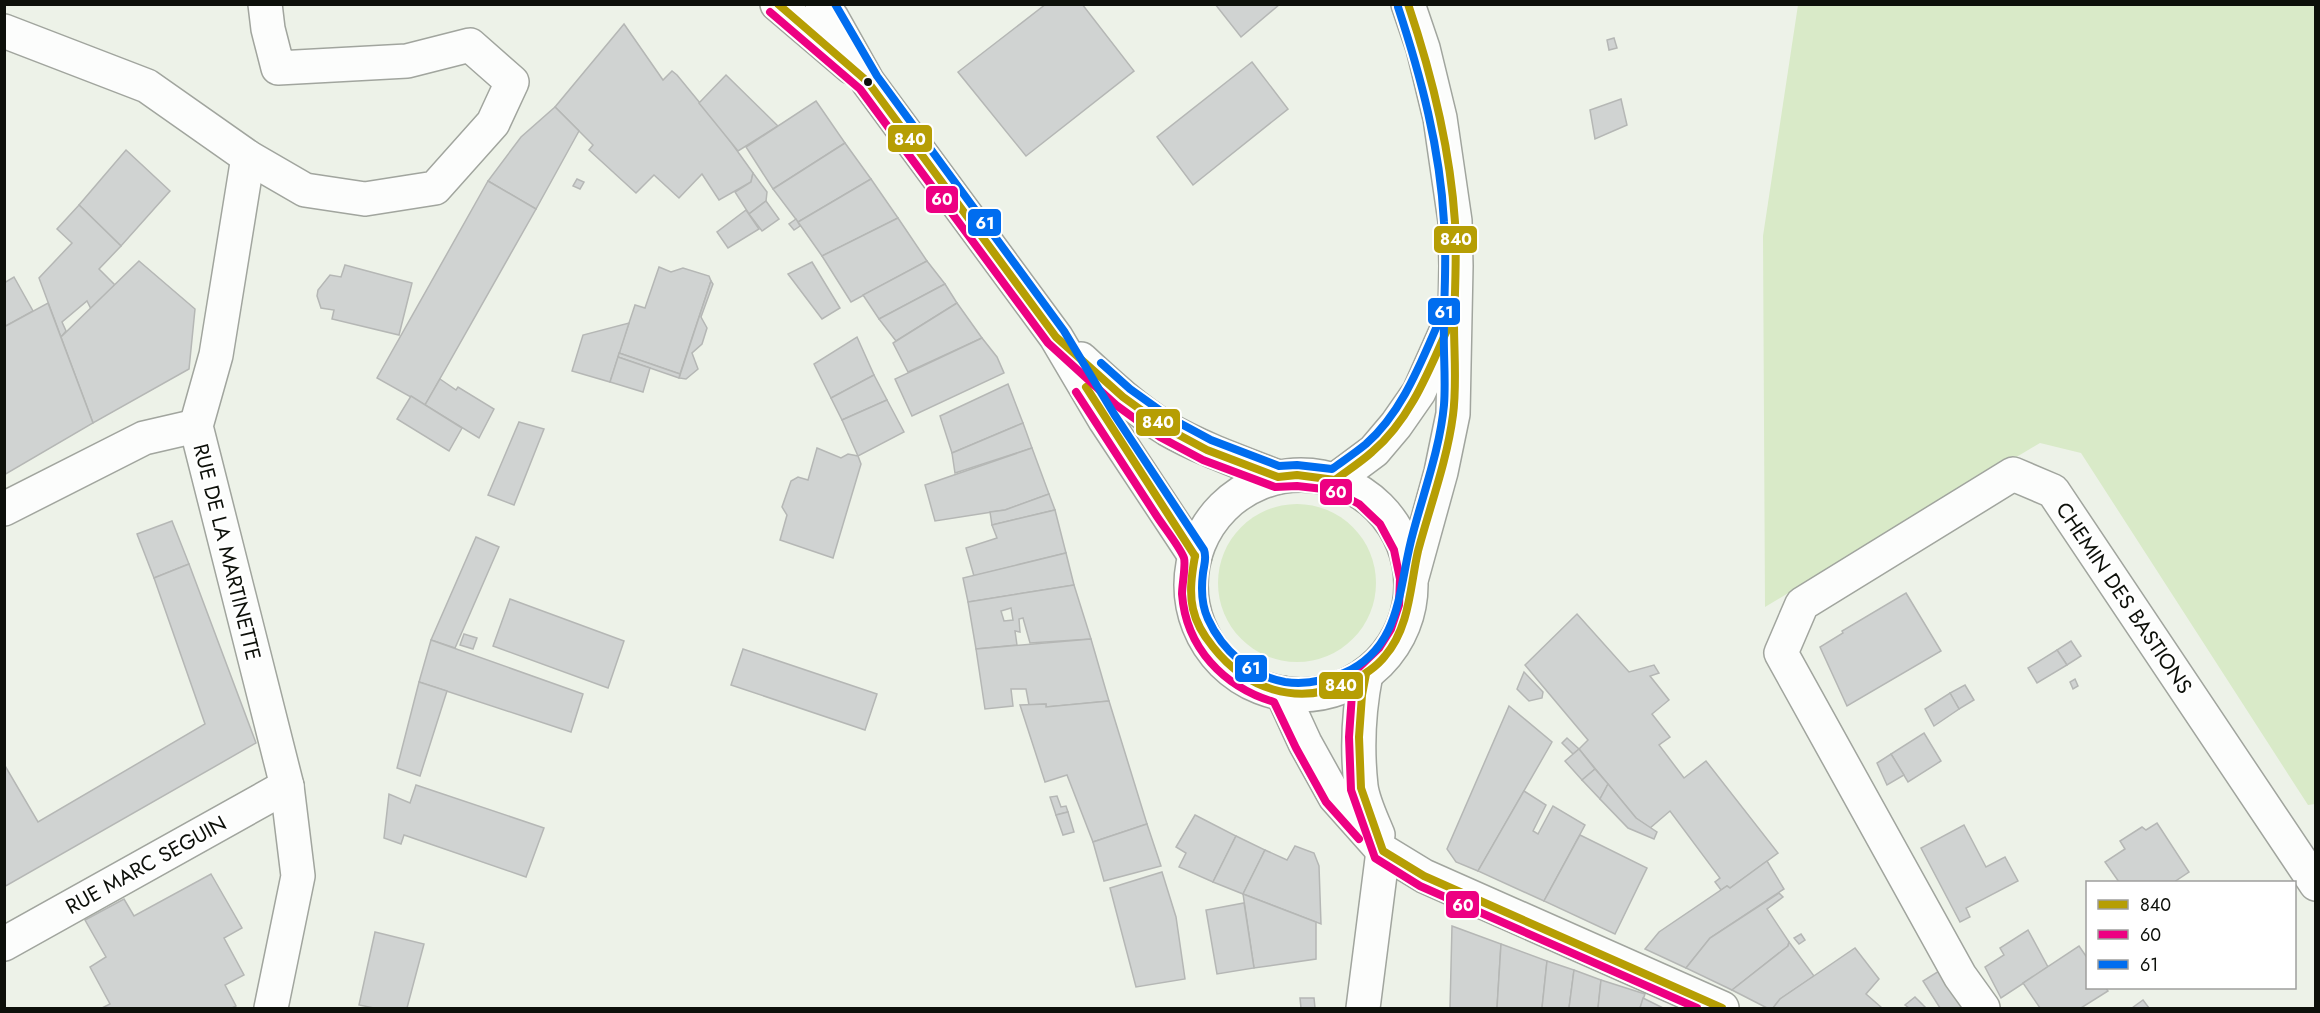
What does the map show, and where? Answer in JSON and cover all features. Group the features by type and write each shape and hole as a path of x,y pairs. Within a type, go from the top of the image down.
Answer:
{"street":[{"path":"4,31 147,86 248,157 305,190 365,199 435,188 493,123 512,82 470,45 407,61 278,68 268,29 265,4"},
{"path":"777,4 868,82"},
{"path":"822,4 868,82 1056,337 1105,420 1195,556"},
{"path":"1408,4 1423,48 1440,118 1455,220 1456,266 1453,414 1441,472 1411,578 1409,608 1401,633 1387,655 1366,674 1341,688 1312,694 1282,693 1248,681 1221,660 1201,630 1192,605 1191,576 1195,556 1207,528 1225,504 1249,487 1278,477 1297,475 1335,480 1365,495 1388,518 1404,546 1411,578"},
{"name":"RUE DE LA MARTINETTE","path":"248,157 216,355 196,426 287,786 298,876 271,1008"},
{"path":"1335,480 1374,452 1419,392 1435,360 1454,311"},
{"path":"1056,337 1123,397 1166,428 1207,450 1278,477"},
{"path":"4,509 144,438 196,426"},
{"name":"CHEMIN DES BASTIONS","path":"1983,1008 1960,976 1781,652 1802,604 2013,474 2053,491 2316,884"},
{"path":"1363,1008 1383,851 1361,788 1359,737 1366,674"},
{"path":"1282,693 1335,797 1383,851 1424,876 1722,1008"},
{"name":"RUE MARC SEGUIN","path":"4,944 287,786"}],"green space":[{"path":"1798,5 2315,5 2315,804 2308,805 2081,453 2040,443 1765,607 1763,236"},
{"path":"1297,504 1312,505 1327,510 1341,517 1353,527 1363,539 1370,553 1375,568 1375,598 1370,613 1363,627 1353,639 1341,649 1327,656 1312,661 1297,662 1282,661 1267,656 1253,649 1241,639 1231,627 1224,613 1219,598 1218,583 1219,568 1224,553 1231,539 1241,527 1253,517 1267,510 1282,505"}],"building":[{"path":"1046,4 1082,4 1134,71 1026,156 958,72"},
{"path":"1215,4 1280,4 1241,37"},
{"path":"624,24 663,80 672,71 677,75 723,131 753,173 751,182 719,200 702,174 679,198 654,175 636,193 589,150 593,145 555,107"},
{"path":"1614,38 1617,48 1609,50 1607,40"},
{"path":"1252,62 1288,109 1193,185 1157,137"},
{"path":"726,75 778,126 738,151 699,103"},
{"path":"1621,99 1627,125 1595,139 1590,110"},
{"path":"816,101 845,143 773,189 746,147"},
{"path":"555,107 579,131 536,209 488,181 521,137"},
{"path":"845,143 871,179 798,222 773,189"},
{"path":"126,150 170,191 121,246 79,205"},
{"path":"753,173 767,192 766,201 749,214 735,192 751,182"},
{"path":"577,179 584,182 580,189 573,186"},
{"path":"871,179 898,218 822,256 798,222"},
{"path":"488,181 536,209 425,405 377,378"},
{"path":"766,201 779,219 762,231 749,214"},
{"path":"79,205 121,246 99,269 115,285 91,309 87,301 62,322 66,331 61,337 39,278 72,243 57,229"},
{"path":"746,210 759,229 728,248 717,232"},
{"path":"898,218 927,261 851,302 822,256"},
{"path":"796,219 800,226 794,230 789,224"},
{"path":"139,261 195,309 189,369 93,423 61,337"},
{"path":"927,261 945,284 879,319 863,295"},
{"path":"812,262 840,308 822,319 788,274"},
{"path":"345,265 412,283 399,335 332,319 334,310 321,308 317,296 318,290 330,275 341,277"},
{"path":"659,267 671,272 683,268 709,276 711,281 680,374 619,353 635,305 645,308"},
{"path":"14,277 33,311 4,327 4,283"},
{"path":"711,281 713,284 701,317 707,328 702,344 692,353 698,369 686,379 679,378"},
{"path":"945,284 957,303 896,341 879,319"},
{"path":"48,303 93,423 4,475 4,327"},
{"path":"957,303 982,338 908,372 893,343"},
{"path":"629,323 610,382 572,371 583,335"},
{"path":"857,337 874,375 831,398 814,364"},
{"path":"982,338 997,357 1004,373 912,416 895,379"},
{"path":"619,353 680,374 679,378 618,357"},
{"path":"618,357 650,368 643,392 610,382"},
{"path":"874,375 887,400 842,420 831,398"},
{"path":"440,379 456,390 458,387 494,409 479,438 425,405"},
{"path":"1008,384 1023,423 952,453 940,416"},
{"path":"411,396 462,428 449,451 397,419"},
{"path":"887,400 904,432 858,456 842,420"},
{"path":"519,422 544,429 514,505 488,495"},
{"path":"1023,423 1032,448 955,473 952,453"},
{"path":"817,448 841,458 848,454 858,456 861,464 833,558 780,540 787,515 782,507 791,481 798,477 808,480"},
{"path":"1032,448 1049,494 1005,510 935,521 925,485"},
{"path":"1049,494 1055,510 992,525 990,512 1005,510"},
{"path":"1055,510 1066,553 974,576 966,548 997,538 992,525"},
{"path":"172,521 189,564 154,578 137,534"},
{"path":"476,537 499,547 455,648 431,640"},
{"path":"1066,553 1074,585 968,602 963,578"},
{"path":"189,564 256,743 4,887 4,764 38,822 205,724 154,578"},
{"path":"1074,585 1091,639 1030,643 1023,618 1019,619 1020,632 1015,631 1017,645 976,649 968,602","holes":["1011,608 1013,620 1004,621 1001,611"]},
{"path":"1906,593 1941,651 1847,706 1820,647 1843,633 1842,631"},
{"path":"510,599 624,641 608,688 493,646"},
{"path":"1577,614 1629,672 1654,665 1659,673 1650,676 1669,700 1652,714 1670,737 1659,745 1684,778 1706,761 1778,853 1730,888 1727,886 1721,890 1715,882 1720,878 1670,811 1650,828 1636,818 1579,749 1588,740 1525,665"},
{"path":"464,634 477,638 473,649 460,645"},
{"path":"1091,639 1109,701 1046,707 1046,704 1029,705 1026,689 1011,689 1013,706 985,709 976,649"},
{"path":"431,640 583,694 571,732 419,682"},
{"path":"2071,641 2081,656 2067,665 2057,650"},
{"path":"743,649 877,694 865,730 731,685"},
{"path":"2057,650 2067,665 2037,683 2028,668"},
{"path":"1524,672 1543,692 1542,698 1529,701 1517,689"},
{"path":"2075,679 2078,686 2073,689 2070,682"},
{"path":"419,682 447,691 420,776 397,768"},
{"path":"1965,685 1974,700 1959,709 1950,693"},
{"path":"1950,693 1959,709 1934,726 1925,709"},
{"path":"1109,701 1147,824 1093,842 1067,775 1045,782 1020,705 1046,704 1046,707"},
{"path":"1509,706 1552,742 1478,871 1456,862 1447,849"},
{"path":"1924,733 1941,761 1908,782 1891,754"},
{"path":"1567,738 1579,749 1573,754 1562,743"},
{"path":"1579,749 1595,769 1582,780 1565,761"},
{"path":"1891,754 1904,775 1887,785 1877,763"},
{"path":"1595,769 1608,784 1600,799 1582,780"},
{"path":"1608,784 1636,818 1657,832 1654,839 1628,828 1600,799"},
{"path":"416,785 544,828 526,877 404,835 401,844 384,838 389,794 410,803"},
{"path":"1524,791 1546,805 1533,831 1538,834 1553,806 1585,825 1544,901 1478,871"},
{"path":"1057,796 1061,807 1066,806 1068,812 1056,815 1050,797"},
{"path":"1068,812 1074,832 1063,835 1056,815"},
{"path":"1195,815 1236,836 1213,882 1179,867 1186,853 1176,847"},
{"path":"2157,823 2189,872 2176,881 2118,881 2105,862 2125,849 2120,841 2142,827 2146,830"},
{"path":"1147,824 1161,866 1104,881 1093,842"},
{"path":"1964,825 1986,867 2005,857 2018,881 1966,908 1970,917 1960,922 1921,848"},
{"path":"1580,835 1647,868 1615,934 1544,901"},
{"path":"1236,836 1265,850 1243,894 1213,882"},
{"path":"1295,846 1314,853 1319,866 1321,924 1243,894 1265,850 1287,860"},
{"path":"1767,861 1784,889 1710,938 1686,968 1645,949 1659,932 1727,886 1730,888"},
{"path":"1162,872 1176,917 1185,979 1136,987 1110,888"},
{"path":"211,874 242,928 224,938 244,975 225,985 236,1006 232,1008 102,1008 110,1004 90,967 106,957 85,920 124,899 134,916"},
{"path":"1779,893 1783,897 1767,909 1789,942 1788,946 1732,990 1686,968 1710,938"},
{"path":"1243,894 1316,922 1316,959 1254,968"},
{"path":"1244,903 1254,968 1217,974 1206,910"},
{"path":"1452,926 1501,944 1497,1008 1450,1008"},
{"path":"2028,930 2048,967 2001,998 1985,967 2004,955 2000,948"},
{"path":"375,932 424,944 407,1008 374,1008 359,1005"},
{"path":"1801,934 1805,940 1799,944 1794,938"},
{"path":"1789,942 1814,976 1780,999 1773,1008 1767,1008 1732,990 1788,946"},
{"path":"1501,944 1547,961 1542,1008 1497,1008"},
{"path":"2079,946 2086,956 2086,989 2107,989 2108,991 2081,1008 2040,1008 2023,983"},
{"path":"1855,948 1879,979 1866,994 1882,1008 1773,1008 1780,999"},
{"path":"1547,961 1574,970 1569,1008 1542,1008"},
{"path":"1574,970 1601,980 1598,1008 1569,1008"},
{"path":"1939,971 1962,1008 1940,1008 1923,981"},
{"path":"1601,980 1645,994 1640,1008 1598,1008"},
{"path":"1915,997 1926,1008 1909,1008 1905,1005"},
{"path":"1300,998 1314,998 1315,1008 1301,1008"},
{"path":"1643,998 1663,1008 1640,1008"},
{"path":"2143,1000 2149,1008 2132,1008"}],"transit line":[{"name":"840","path":"778,4 868,82 1056,337 1123,397 1166,428 1207,450 1278,477 1297,475 1335,480"},
{"name":"61","path":"835,4 877,76 1064,331 1114,414 1204,550 1203,602 1208,619 1221,641 1249,668 1273,679 1300,683 1315,682 1337,676 1363,662 1378,648 1388,631 1400,594 1408,553 1442,421 1445,395 1445,235 1442,194 1428,113 1398,7"},
{"name":"840","path":"1195,556 1191,596 1194,614 1201,629 1226,662 1256,683 1273,690 1309,693 1346,684 1377,665 1400,632 1408,606 1418,551 1447,449 1453,415 1455,381 1456,247 1453,194 1439,112 1408,4"},
{"name":"60","path":"770,12 860,89 1048,343 1116,405 1160,437 1203,460 1275,487 1297,486 1332,490 1359,504 1380,524 1394,550 1400,579 1399,605 1391,629 1379,648 1356,670 1349,737 1351,790 1375,858 1420,886 1697,1008"},
{"name":"61","path":"1101,363 1130,389 1172,419 1211,440 1279,466 1297,465 1332,469 1366,444 1389,418 1408,389 1437,326"},
{"name":"840","path":"1335,480 1372,452 1397,426 1416,395 1447,330"},
{"name":"840","path":"1086,387 1195,556"},
{"name":"60","path":"1076,392 1182,553 1184,558 1182,594 1185,614 1200,648 1211,663 1239,686 1274,702 1326,802 1359,839"},
{"name":"840","path":"1366,674 1359,737 1361,788 1383,851 1424,876 1722,1008"}]}
